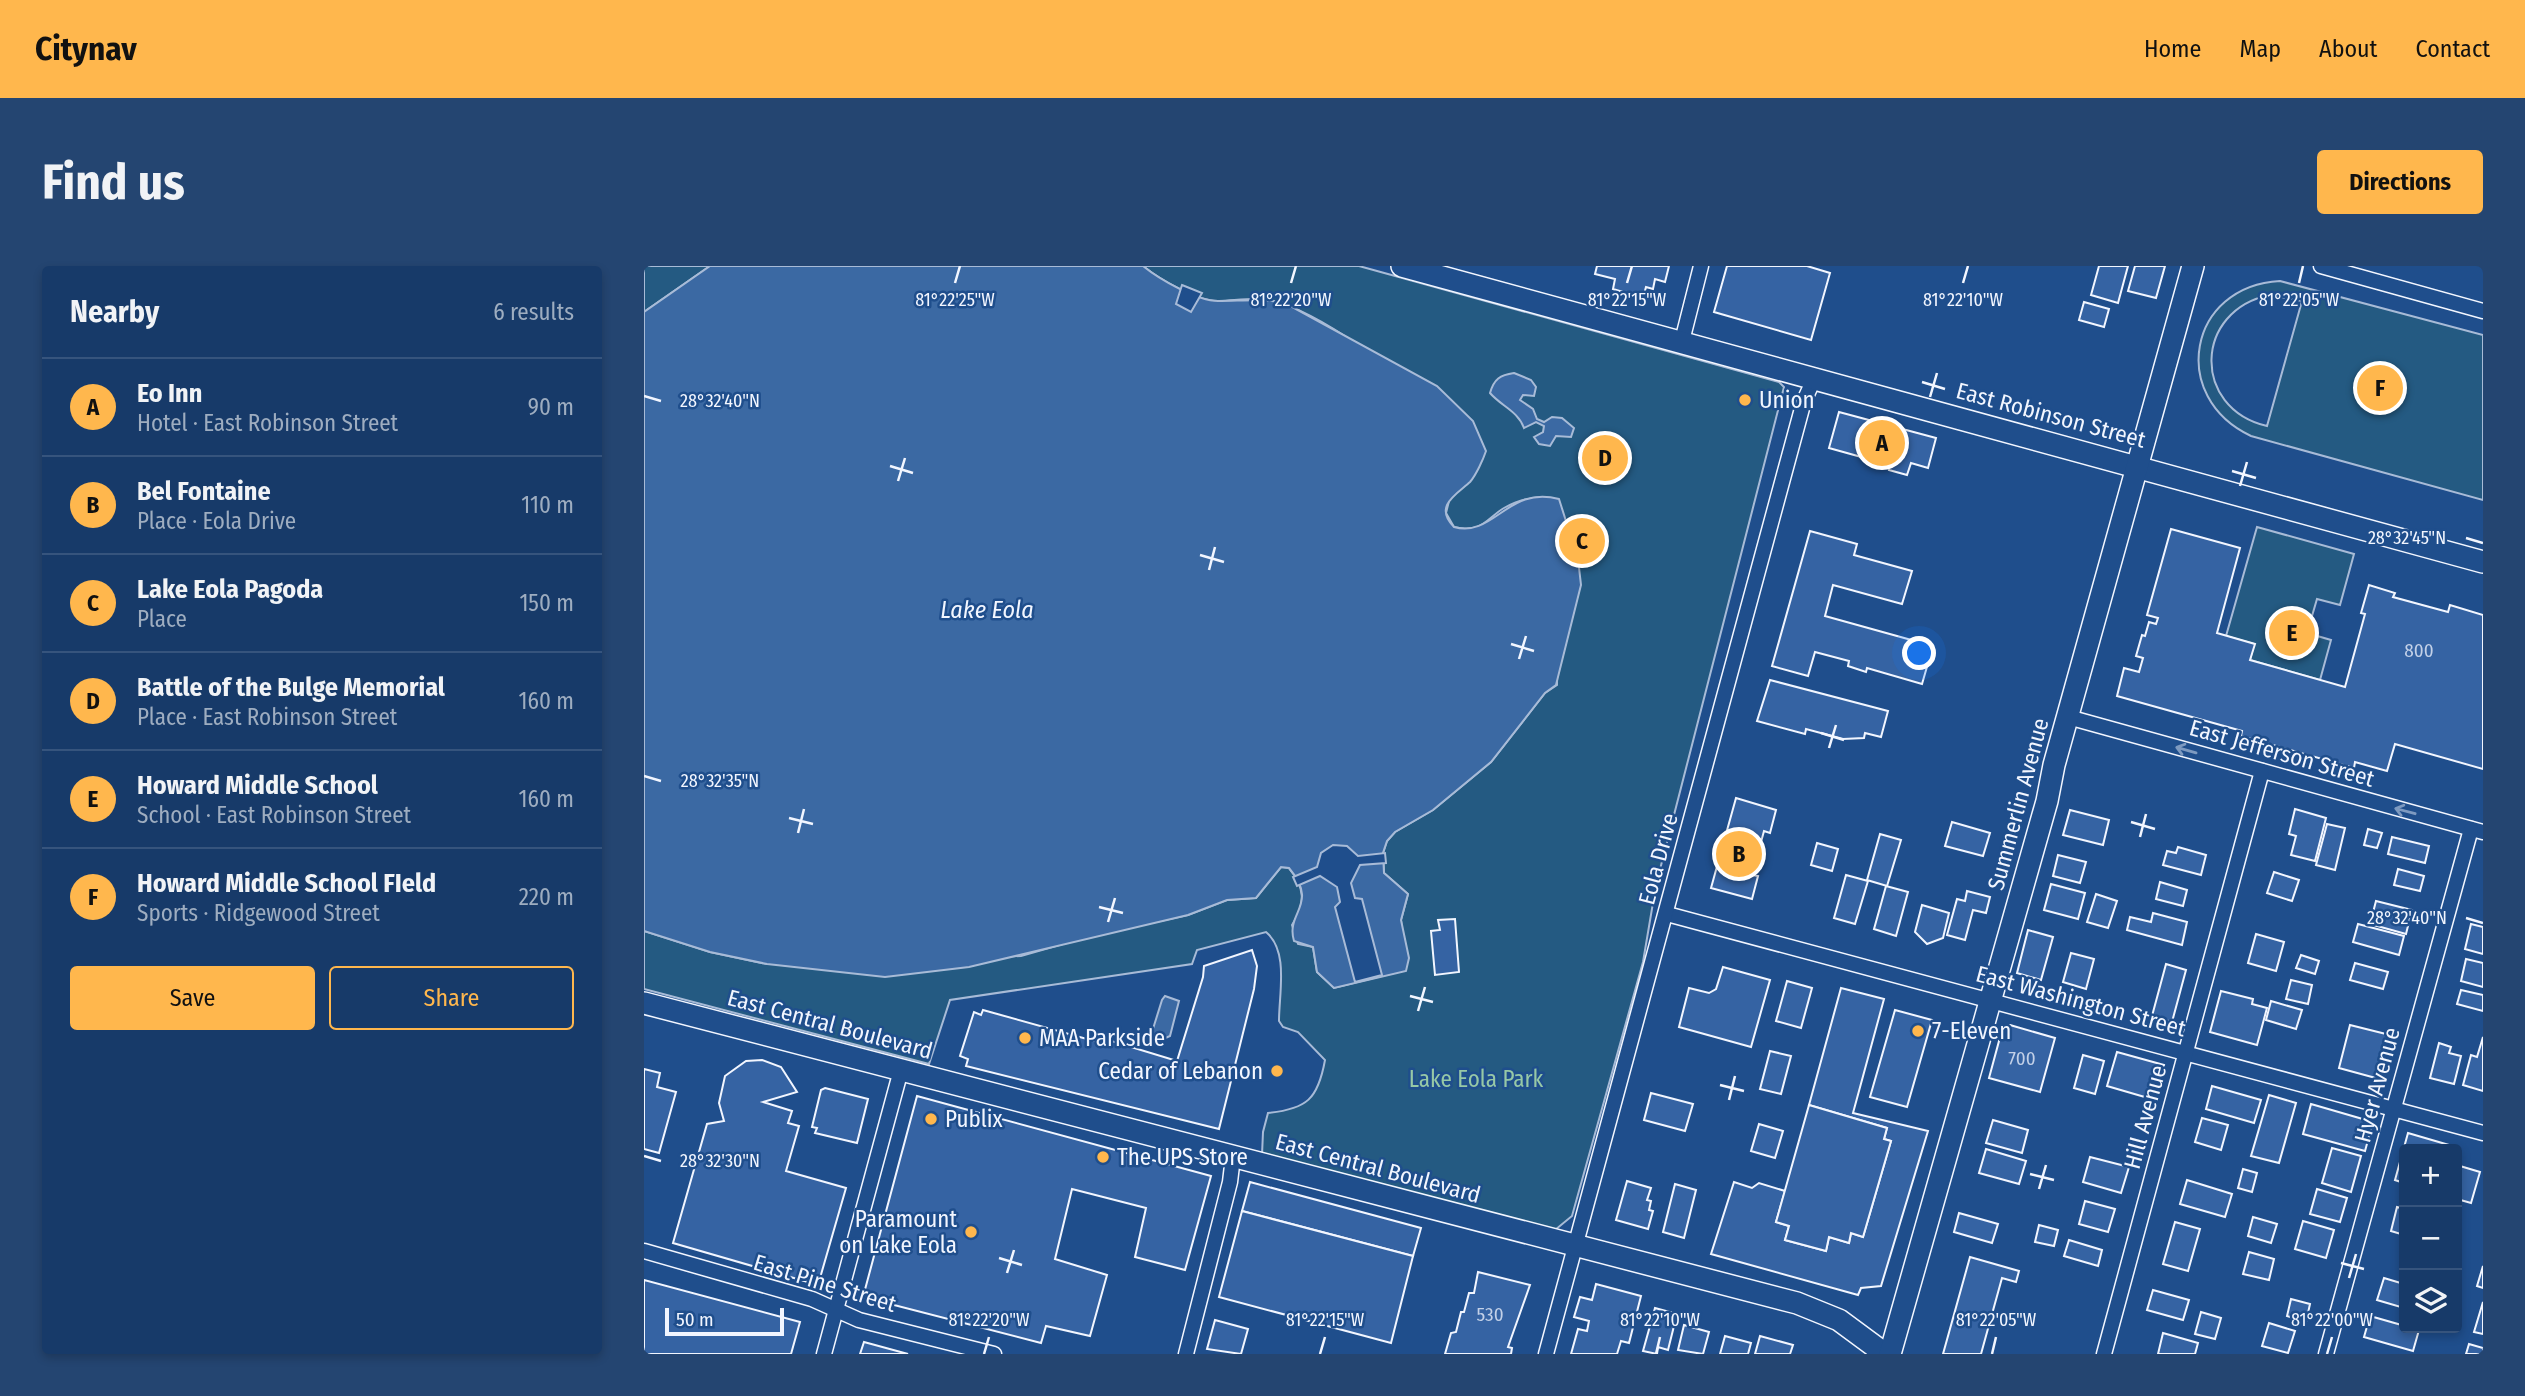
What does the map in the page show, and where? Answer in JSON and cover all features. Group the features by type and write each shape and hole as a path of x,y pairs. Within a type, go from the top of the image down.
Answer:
{"street":[{"name":"East Robinson Street","path":"1402,266 1451,273 1682,341 2483,562"},
{"path":"1682,341 1701,266"},
{"name":"Summerlin Avenue","path":"1890,1354 1992,1000 2193,266"},
{"path":"2321,266 2483,311"},
{"name":"Eola Drive","path":"1546,1354 1804,401 1815,377"},
{"name":"East Jefferson Street","path":"2068,717 2477,830"},
{"name":"Hill Avenue","path":"2105,1354 2262,771"},
{"name":"Hyer Avenue","path":"2326,1354 2394,1109 2477,830"},
{"name":"East Washington Street","path":"1667,914 2483,1133"},
{"name":"East Central Boulevard","path":"644,1003 1807,1307 1839,1320 1885,1354"},
{"path":"824,1354 901,1070"},
{"path":"1185,1354 1230,1182 1233,1157"},
{"name":"East Pine Street","path":"644,1251 812,1299 859,1320 994,1354"}],"green space":[{"path":"644,266 710,266 644,312"},
{"name":"Lake Eola Park","path":"1143,266 1359,266 1779,382 1784,387 1656,885 1643,962 1572,1216 1555,1230 1262,1155 1263,1132 1268,1113 1292,1109 1308,1100 1319,1084 1325,1060 1298,1032 1283,1027 1279,1021 1280,961 1278,950 1266,932 1197,950 1192,964 950,1000 929,1064 644,989 644,931 710,952 767,964 1021,956 1091,936 1188,915 1227,900 1256,898 1281,867 1289,868 1301,889 1300,910 1292,925 1298,944 1313,947 1317,972 1334,988 1406,970 1401,920 1408,894 1384,873 1383,853 1387,841 1395,832 1433,810 1491,762 1545,693 1557,685 1559,500 1545,497 1524,500 1504,508 1478,527 1454,527 1446,513 1450,497 1468,483 1483,457 1392,372 1343,335 1287,305 1262,299 1219,301 1201,298 1169,283"},
{"path":"2280,281 2483,335 2483,500 2251,436 2225,418 2208,396 2199,371 2200,346 2209,322 2225,302 2249,287","holes":["2270,295 2302,301 2267,426 2242,416 2225,400 2215,381 2212,359 2216,338 2227,319 2245,304"]},
{"path":"2257,527 2354,554 2340,605 2317,599 2307,633 2331,640 2320,680 2250,660 2254,644 2226,636"}],"water":[{"name":"Lake Eola","path":"710,266 1143,266 1179,288 1209,300 1285,303 1437,386 1473,421 1486,451 1470,482 1446,507 1448,520 1454,527 1480,525 1527,499 1559,499 1578,559 1581,585 1556,685 1545,693 1491,762 1433,810 1395,832 1387,841 1383,853 1384,873 1408,894 1401,920 1409,958 1406,971 1334,988 1317,972 1313,947 1294,941 1292,931 1302,900 1302,891 1289,868 1281,867 1256,898 1227,900 1188,915 969,967 885,977 767,964 710,952 644,931 644,312"},
{"path":"1514,373 1531,380 1536,387 1534,396 1523,395 1520,400 1533,409 1537,419 1544,422 1552,417 1562,418 1574,428 1571,437 1556,436 1550,446 1539,444 1534,437 1543,432 1544,426 1536,422 1524,428 1514,413 1494,398 1490,393 1493,384 1498,378"},
{"path":"1165,996 1179,1001 1170,1036 1159,1041 1152,1032"}],"pier":[{"path":"1182,285 1202,293 1191,312 1176,304"},
{"path":"1333,845 1347,846 1358,856 1385,853 1386,863 1360,865 1351,883 1355,898 1362,899 1382,975 1355,982 1335,907 1340,902 1337,887 1320,876 1297,886 1293,877 1317,867 1321,853"}],"building":[{"path":"1597,266 1669,266 1665,282 1655,279 1653,289 1646,287 1643,298 1613,289 1615,279 1595,274"},
{"path":"1727,266 1807,266 1830,273 1811,340 1714,312"},
{"path":"2099,266 2128,266 2118,303 2091,295"},
{"path":"2135,266 2165,266 2156,298 2128,291"},
{"path":"2084,302 2109,309 2104,327 2079,320"},
{"path":"1839,412 1936,438 1928,468 1911,463 1907,475 1889,470 1890,465 1829,448"},
{"path":"2171,529 2240,548 2217,633 2255,644 2250,660 2345,687 2365,614 2361,613 2369,585 2395,593 2393,597 2448,612 2450,605 2483,615 2483,769 2395,744 2387,771 2355,762 2354,768 2241,736 2242,731 2117,696 2124,668 2139,672 2143,658 2136,656 2142,635 2145,636 2149,622 2156,624 2158,618 2147,615"},
{"path":"1810,531 1857,544 1854,555 1912,571 1902,604 1833,585 1825,616 1933,646 1922,684 1867,668 1866,672 1848,666 1849,661 1815,652 1808,676 1772,666"},
{"path":"1579,532 1587,534 1591,544 1585,550 1575,547 1573,539"},
{"path":"1770,680 1888,711 1881,737 1865,733 1864,738 1843,739 1806,729 1805,734 1757,721"},
{"path":"1736,798 1776,810 1770,833 1764,831 1752,875 1758,876 1752,899 1711,888"},
{"path":"2295,809 2326,818 2315,861 2291,855 2296,836 2289,834"},
{"path":"2070,810 2109,820 2103,845 2063,835"},
{"path":"1952,822 1990,833 1983,856 1945,846"},
{"path":"2327,824 2345,828 2335,870 2316,865"},
{"path":"2368,829 2382,833 2377,848 2364,845"},
{"path":"1880,834 1901,840 1887,886 1867,880"},
{"path":"2392,837 2429,846 2425,863 2388,854"},
{"path":"1817,843 1838,849 1832,871 1811,865"},
{"path":"2178,847 2206,855 2201,875 2163,865 2167,851 2176,853"},
{"path":"2058,855 2086,862 2080,883 2053,876"},
{"path":"2398,869 2424,876 2420,891 2394,885"},
{"path":"2274,872 2299,880 2292,901 2267,893"},
{"path":"1846,875 1868,881 1855,924 1834,918"},
{"path":"2160,882 2187,890 2183,906 2156,899"},
{"path":"2051,884 2085,893 2078,919 2044,910"},
{"path":"1886,886 1908,892 1896,936 1874,929"},
{"path":"1967,891 1990,897 1986,913 1973,910 1965,940 1947,935 1957,899 1965,901"},
{"path":"2096,894 2117,901 2108,928 2087,922"},
{"path":"2376,901 2412,910 2406,934 2370,924"},
{"path":"1922,905 1949,913 1943,938 1927,944 1915,932"},
{"path":"2153,913 2187,922 2182,945 2127,930 2130,917 2151,922"},
{"path":"1455,919 1459,972 1435,975 1431,931 1440,930 1438,920"},
{"path":"2358,924 2404,936 2399,955 2353,942"},
{"path":"2471,924 2483,927 2483,954 2465,949"},
{"path":"2028,930 2053,937 2041,980 2017,973"},
{"path":"2256,934 2284,942 2276,971 2248,963"},
{"name":"MAA Parkside","path":"1252,950 1257,966 1254,989 1219,1129 966,1066 968,1059 960,1056 974,1012 981,1015 983,1010 1094,1041 1095,1036 1177,1061 1204,966"},
{"path":"2071,953 2094,959 2086,989 2063,982"},
{"path":"2301,955 2319,961 2315,974 2296,968"},
{"path":"2466,959 2483,963 2483,987 2461,981"},
{"path":"2355,963 2388,972 2383,989 2350,980"},
{"path":"2166,964 2186,970 2172,1022 2152,1016"},
{"path":"1723,967 1770,980 1751,1047 1679,1027 1689,988 1709,993 1716,989"},
{"path":"2291,980 2312,985 2308,1004 2286,999"},
{"path":"1787,981 1812,988 1801,1028 1776,1021"},
{"path":"1841,988 1884,999 1853,1113 1928,1131 1881,1286 1861,1288 1858,1295 1711,1254 1734,1182 1752,1188 1759,1183 1785,1191 1776,1222 1789,1226 1785,1240 1826,1251 1829,1237 1849,1243 1851,1233 1863,1237 1891,1141 1884,1139 1887,1128 1809,1105"},
{"path":"2461,990 2483,995 2483,1011 2457,1004"},
{"path":"2221,991 2253,999 2252,1004 2267,1008 2257,1045 2210,1032"},
{"path":"2271,1001 2302,1010 2296,1029 2266,1020"},
{"path":"1895,1010 1932,1020 1907,1107 1870,1097"},
{"path":"2010,1025 2055,1038 2040,1092 1989,1078 2002,1030"},
{"path":"2350,1025 2394,1036 2383,1080 2339,1068"},
{"path":"2483,1037 2483,1091 2463,1085 2471,1055 2477,1057"},
{"path":"2439,1043 2451,1047 2449,1053 2461,1056 2454,1084 2430,1078"},
{"path":"1770,1051 1791,1056 1781,1094 1760,1089"},
{"path":"2117,1052 2164,1065 2155,1100 2107,1086"},
{"path":"2083,1055 2104,1061 2095,1094 2074,1088"},
{"path":"762,1060 781,1067 797,1092 763,1102 792,1111 788,1123 799,1126 786,1171 846,1188 818,1285 673,1243 707,1124 724,1121 719,1103 725,1076 746,1061"},
{"path":"644,1069 660,1073 657,1087 676,1092 659,1153 644,1149"},
{"path":"2212,1086 2261,1100 2254,1123 2206,1109"},
{"path":"825,1088 868,1099 857,1143 815,1133 817,1128 812,1127 821,1090"},
{"path":"1651,1093 1693,1104 1685,1131 1644,1120"},
{"path":"2269,1095 2296,1103 2279,1163 2251,1156"},
{"name":"Paramount on Lake Eola","path":"917,1096 1211,1176 1185,1270 1135,1257 1146,1208 1072,1189 1055,1259 1107,1275 1090,1336 1046,1326 1041,1343 863,1297"},
{"path":"2311,1104 2373,1122 2365,1151 2303,1134"},
{"path":"1809,1105 1887,1128 1884,1139 1891,1141 1863,1237 1851,1233 1849,1243 1829,1237 1826,1251 1785,1240 1789,1226 1776,1222"},
{"path":"2202,1118 2228,1125 2221,1150 2195,1142"},
{"path":"1993,1120 2028,1130 2022,1153 1986,1143"},
{"path":"1759,1124 1783,1131 1775,1158 1751,1151"},
{"path":"2408,1133 2446,1144 2405,1144"},
{"path":"2332,1148 2361,1156 2351,1192 2322,1183"},
{"path":"1986,1149 2026,1161 2019,1184 1979,1173"},
{"path":"2090,1157 2129,1167 2121,1193 2083,1182"},
{"path":"2399,1166 2399,1181 2395,1180"},
{"path":"2462,1167 2480,1172 2471,1203 2462,1200"},
{"path":"2243,1169 2257,1173 2252,1192 2238,1188"},
{"path":"2187,1180 2232,1194 2225,1217 2180,1204"},
{"path":"1627,1181 1651,1188 1647,1200 1651,1201 1649,1210 1653,1211 1648,1229 1616,1220"},
{"path":"1250,1182 1421,1228 1413,1256 1242,1211"},
{"path":"1675,1184 1696,1190 1684,1238 1663,1232"},
{"path":"2317,1189 2347,1198 2340,1222 2310,1214"},
{"path":"2085,1201 2115,1209 2108,1232 2079,1224"},
{"path":"2397,1207 2399,1208 2399,1233 2391,1231"},
{"path":"1242,1211 1413,1256 1391,1343 1219,1297"},
{"path":"1959,1213 1998,1224 1992,1243 1954,1232"},
{"path":"2253,1217 2277,1224 2271,1243 2248,1236"},
{"path":"2303,1221 2334,1230 2326,1258 2295,1249"},
{"path":"2175,1222 2200,1229 2188,1271 2163,1264"},
{"path":"2039,1225 2058,1230 2054,1246 2035,1242"},
{"path":"2069,1240 2102,1250 2098,1266 2064,1256"},
{"path":"2249,1252 2274,1259 2269,1280 2243,1274"},
{"path":"1970,1257 2019,1271 2016,1282 2002,1278 1981,1354 1943,1354"},
{"path":"2483,1266 2483,1288 2477,1286"},
{"path":"1478,1272 1530,1285 1508,1347 1512,1348 1511,1354 1445,1354 1451,1333 1456,1332 1461,1312 1464,1312 1469,1293 1474,1293"},
{"path":"2384,1278 2399,1282 2399,1307 2377,1300"},
{"path":"644,1280 800,1322 791,1354 644,1354"},
{"path":"1596,1284 1641,1296 1629,1343 1621,1341 1617,1354 1571,1354 1578,1329 1587,1331 1589,1321 1574,1317 1580,1297 1592,1300"},
{"path":"2153,1290 2189,1300 2183,1320 2147,1310"},
{"path":"2291,1299 2310,1304 2306,1322 2287,1316"},
{"path":"2483,1302 2483,1334 2474,1332"},
{"path":"1655,1308 1677,1314 1668,1350 1658,1347 1657,1354 1643,1351"},
{"path":"2201,1312 2221,1318 2215,1339 2195,1334"},
{"path":"2370,1316 2399,1324 2399,1333 2418,1333 2413,1351 2364,1337"},
{"path":"1215,1320 1248,1329 1241,1354 1207,1349"},
{"path":"2269,1323 2295,1331 2288,1353 2262,1346"},
{"path":"1684,1325 1709,1332 1703,1354 1678,1350"},
{"path":"2163,1333 2198,1343 2195,1354 2158,1354"},
{"path":"1725,1336 1751,1343 1748,1354 1720,1354"},
{"path":"1760,1336 1793,1345 1790,1354 1755,1354"},
{"path":"864,1342 908,1354 860,1354"},
{"path":"2469,1344 2483,1348 2483,1354 2466,1354"}],"place":[{"name":"Howard Middle School FIeld","path":"2380,388"},
{"name":"Union","path":"1745,400"},
{"name":"Eo Inn","path":"1882,443"},
{"name":"Battle of the Bulge Memorial","path":"1605,458"},
{"name":"Lake Eola Pagoda","path":"1582,541"},
{"name":"Howard Middle School","path":"2292,633"},
{"name":"Bel Fontaine","path":"1739,854"},
{"name":"7-Eleven","path":"1918,1031"},
{"name":"MAA Parkside","path":"1025,1038"},
{"name":"Cedar of Lebanon","path":"1277,1071"},
{"name":"Publix","path":"931,1119"},
{"name":"The UPS Store","path":"1103,1157"},
{"name":"Paramount on Lake Eola","path":"971,1232"}]}
